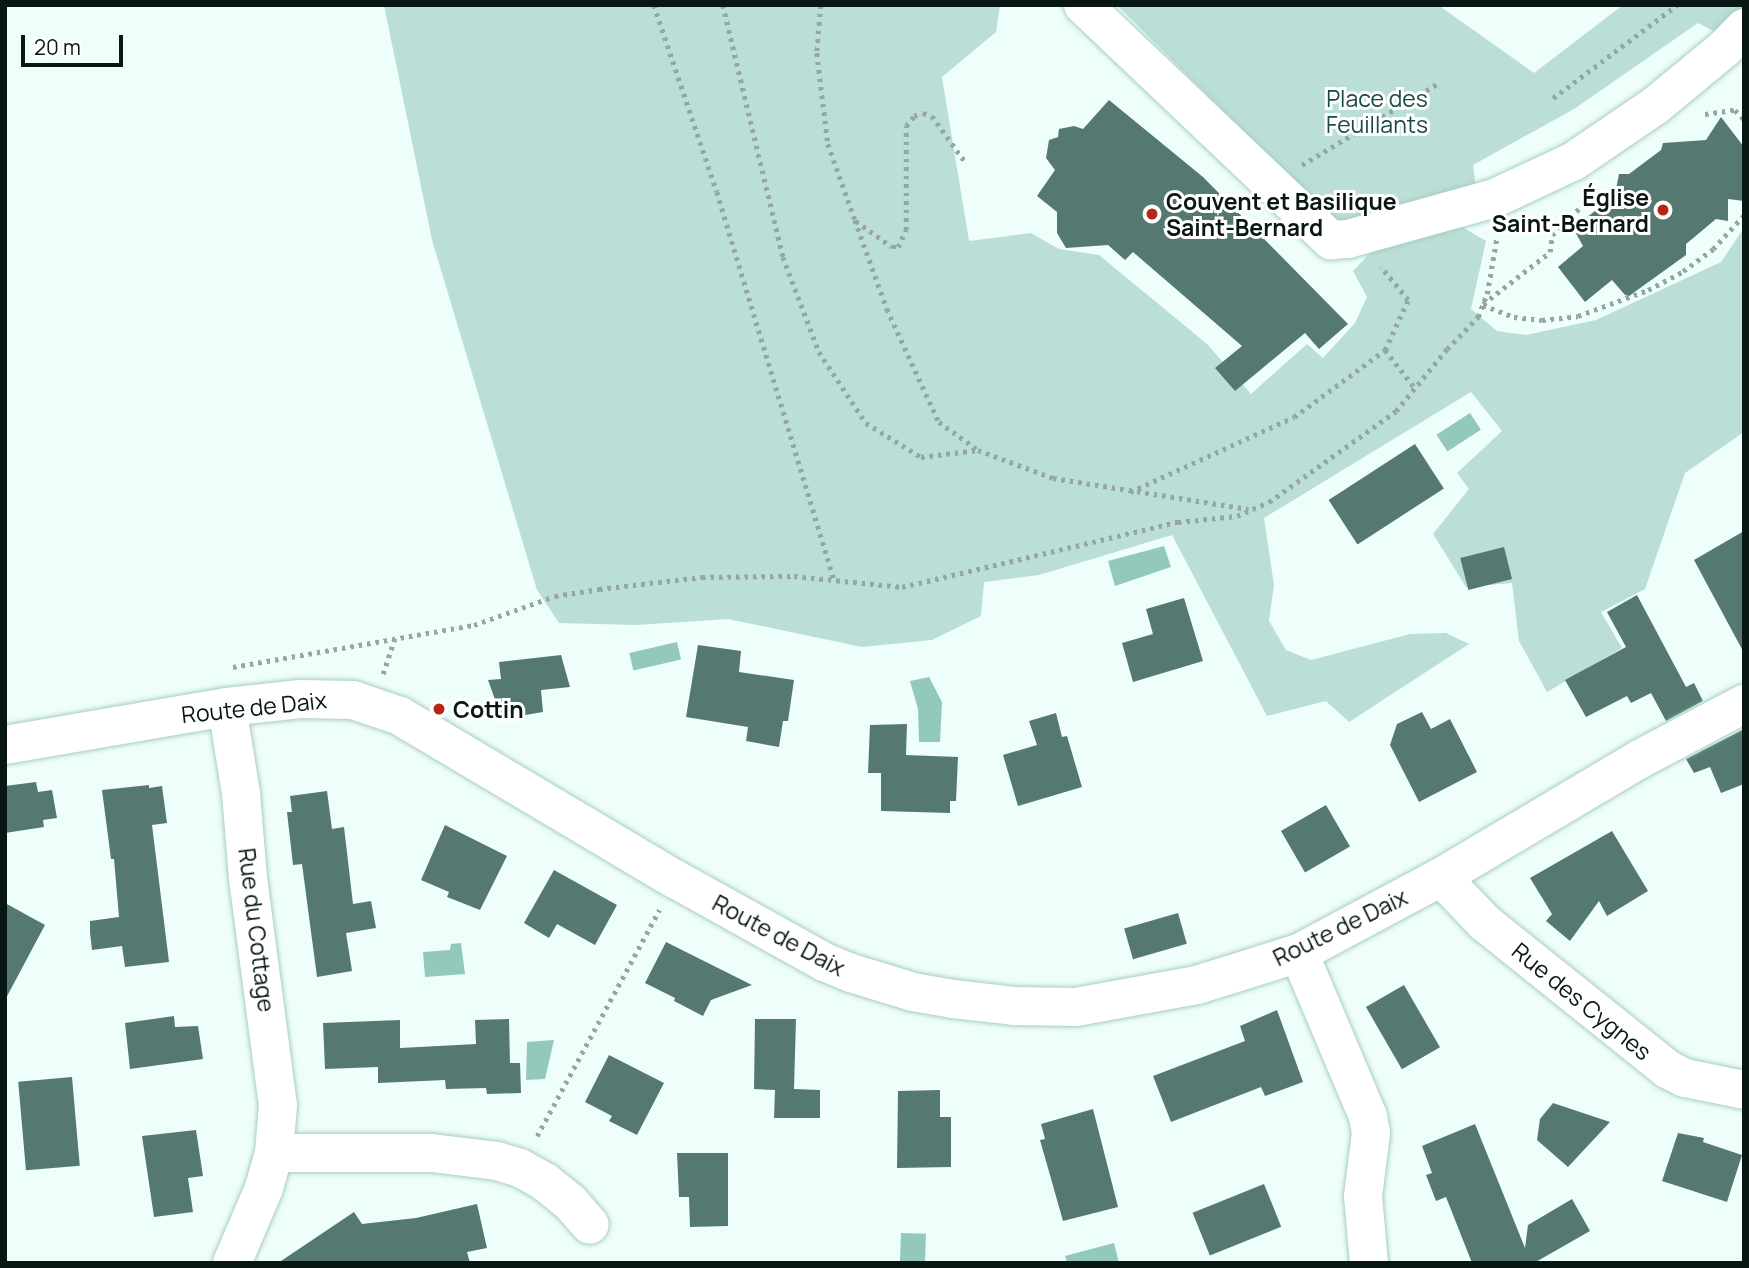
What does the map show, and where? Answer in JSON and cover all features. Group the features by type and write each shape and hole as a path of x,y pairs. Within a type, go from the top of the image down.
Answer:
{"street":[{"path":"1083,5 1331,240 1352,238 1495,198 1584,154 1656,105 1725,48 1744,28"},
{"name":"Route de Daix","path":"5,745 227,707 332,697 382,709 499,772 675,879 851,974 913,992 982,1003 1076,1007 1136,998 1236,974 1299,953 1441,877 1640,759 1744,704"},
{"name":"Rue du Cottage","path":"227,707 241,793 248,878 278,1105 274,1153 264,1188 232,1263"},
{"name":"Rue des Cygnes","path":"1441,877 1485,923 1651,1058 1685,1078 1744,1090"},
{"path":"1299,953 1368,1116 1371,1133 1363,1196 1369,1263"},
{"path":"274,1153 358,1150 432,1153 497,1161 520,1168 545,1182 570,1202 590,1225"}],"path":[{"path":"654,5 717,192 834,580"},
{"path":"723,5 783,257 820,352 866,423 920,457 978,450"},
{"path":"821,5 817,52 828,144 887,309 939,422 978,450 1053,478 1252,510"},
{"path":"1553,98 1677,5"},
{"path":"1271,183 1440,82"},
{"path":"855,220 892,247 898,247 906,230 906,126 914,116 923,113 932,116 967,163"},
{"path":"1483,305 1550,252 1552,235 1601,186"},
{"path":"220,669 474,625 555,596 599,589 702,577 794,576 902,587 1178,522 1237,516 1269,502 1341,453 1396,411 1478,317 1483,305 1494,244 1504,222 1495,198"},
{"path":"1483,305 1514,317 1542,320 1578,316 1648,290 1683,271 1713,249 1744,215"},
{"path":"1130,492 1294,417 1385,350 1408,300 1352,238"},
{"path":"1385,350 1415,388"},
{"path":"520,1168 675,879"}],"green space":[{"path":"384,5 1000,5 996,32 942,77 969,241 1031,233 1059,249 1099,255 1207,344 1251,394 1307,344 1323,358 1355,323 1367,297 1353,271 1377,246 1462,227 1486,241 1471,309 1497,331 1526,335 1596,320 1721,262 1744,228 1744,432 1685,473 1645,589 1601,612 1622,648 1547,692 1519,641 1512,583 1466,587 1433,534 1469,489 1457,473 1502,431 1471,392 1264,518 1274,585 1269,621 1286,650 1311,660 1410,634 1446,633 1469,644 1349,722 1326,701 1267,716 1172,535 1039,575 984,582 981,616 932,640 862,647 728,619 636,625 559,623 537,590 432,240"},
{"name":"Place des Feuillants","path":"1117,5 1438,5 1534,73 1623,5 1744,5 1744,9 1719,34 1698,23 1574,109 1473,165 1477,195 1342,230"}],"shaded area":[{"path":"1470,413 1481,430 1447,452 1436,435"},
{"path":"1164,546 1171,567 1115,586 1108,561"},
{"path":"677,642 681,660 633,671 629,653"},
{"path":"929,677 942,702 940,742 919,742 918,709 910,681"},
{"path":"461,943 465,974 425,977 423,952 450,950 451,944"},
{"path":"554,1040 545,1079 526,1080 527,1042"},
{"path":"901,1233 926,1234 925,1263 900,1263"},
{"path":"1114,1243 1119,1263 1067,1263 1065,1256"}],"building":[{"name":"Couvent et Basilique Saint-Bernard","path":"1109,100 1203,177 1348,324 1319,349 1305,333 1235,391 1215,368 1242,346 1133,252 1125,260 1108,245 1066,248 1057,233 1057,212 1037,196 1055,170 1046,158 1049,140 1058,137 1059,129 1074,126 1083,129"},
{"name":"Église Saint-Bernard","path":"1721,117 1744,147 1744,201 1728,199 1728,221 1716,219 1686,244 1686,255 1629,296 1612,280 1585,302 1558,267 1583,246 1573,228 1604,204 1603,201 1616,189 1619,174 1629,174 1661,150 1663,143 1706,140"},
{"path":"1415,444 1444,488 1357,545 1329,500"},
{"path":"1744,531 1744,653 1694,560"},
{"path":"1504,547 1512,579 1468,590 1460,558"},
{"path":"1637,595 1686,687 1694,683 1703,701 1666,721 1651,693 1631,703 1627,696 1586,717 1565,680 1626,647 1607,612"},
{"path":"1184,598 1203,661 1133,682 1122,643 1153,634 1146,609"},
{"path":"698,645 741,651 739,672 794,680 788,721 783,721 779,747 746,741 748,727 686,717"},
{"path":"561,655 570,687 541,690 543,712 502,719 488,680 501,679 499,662"},
{"path":"1422,712 1431,729 1450,719 1477,772 1419,802 1390,745 1397,724"},
{"path":"1056,713 1062,737 1067,736 1082,787 1018,806 1003,755 1037,745 1029,721"},
{"path":"907,724 906,755 958,757 956,801 950,801 950,813 881,811 881,773 868,773 870,725"},
{"path":"1744,729 1744,784 1721,793 1710,767 1694,773 1686,759"},
{"path":"36,782 38,792 52,790 57,818 43,820 44,827 5,833 5,786"},
{"path":"149,785 149,788 162,786 167,823 152,825 169,962 125,967 122,946 92,950 90,921 119,917 114,859 111,859 102,790"},
{"path":"327,791 332,829 344,827 353,904 371,901 376,928 346,933 352,971 317,977 302,864 293,865 287,812 292,812 290,796"},
{"path":"1326,805 1350,847 1305,873 1281,831"},
{"path":"445,825 507,856 480,910 447,897 449,892 421,880"},
{"path":"1612,831 1648,891 1607,916 1599,901 1570,941 1546,921 1552,914 1530,878"},
{"path":"554,870 617,905 595,945 557,924 549,938 524,923"},
{"path":"5,903 45,925 5,1000"},
{"path":"1178,913 1187,944 1133,959 1124,928"},
{"path":"666,942 752,985 711,1000 703,1016 645,983"},
{"path":"1404,985 1440,1047 1402,1069 1366,1007"},
{"path":"1277,1010 1303,1082 1265,1096 1261,1087 1171,1122 1153,1076 1245,1041 1240,1026"},
{"path":"174,1016 175,1027 198,1026 203,1059 130,1069 125,1023"},
{"path":"509,1019 510,1063 520,1063 521,1093 487,1094 486,1088 446,1089 445,1080 378,1083 378,1067 325,1069 323,1023 400,1020 400,1048 476,1044 475,1020"},
{"path":"755,1019 796,1019 794,1089 820,1090 820,1118 774,1118 775,1090 754,1089"},
{"path":"609,1055 664,1083 637,1135 609,1121 612,1116 585,1102"},
{"path":"72,1077 80,1166 26,1170 18,1082"},
{"path":"940,1090 940,1117 951,1117 951,1167 897,1168 898,1091"},
{"path":"1553,1103 1610,1122 1568,1167 1537,1140 1540,1119"},
{"path":"1093,1109 1118,1207 1063,1221 1040,1140 1045,1139 1041,1124"},
{"path":"1475,1124 1525,1248 1528,1225 1572,1199 1590,1231 1534,1263 1472,1263 1446,1197 1436,1201 1426,1175 1432,1173 1422,1146"},
{"path":"196,1130 203,1176 188,1178 193,1212 154,1217 142,1136"},
{"path":"1678,1133 1704,1138 1703,1142 1742,1155 1727,1202 1662,1181"},
{"path":"677,1153 728,1153 728,1226 690,1227 689,1197 679,1197"},
{"path":"1264,1184 1281,1227 1210,1255 1193,1213"},
{"path":"477,1204 487,1248 467,1252 470,1263 278,1263 354,1212 362,1224 416,1218"}],"place":[{"name":"Église Saint-Bernard","path":"1663,210"},
{"name":"Couvent et Basilique Saint-Bernard","path":"1152,214"},
{"name":"Cottin","path":"439,709"}]}
